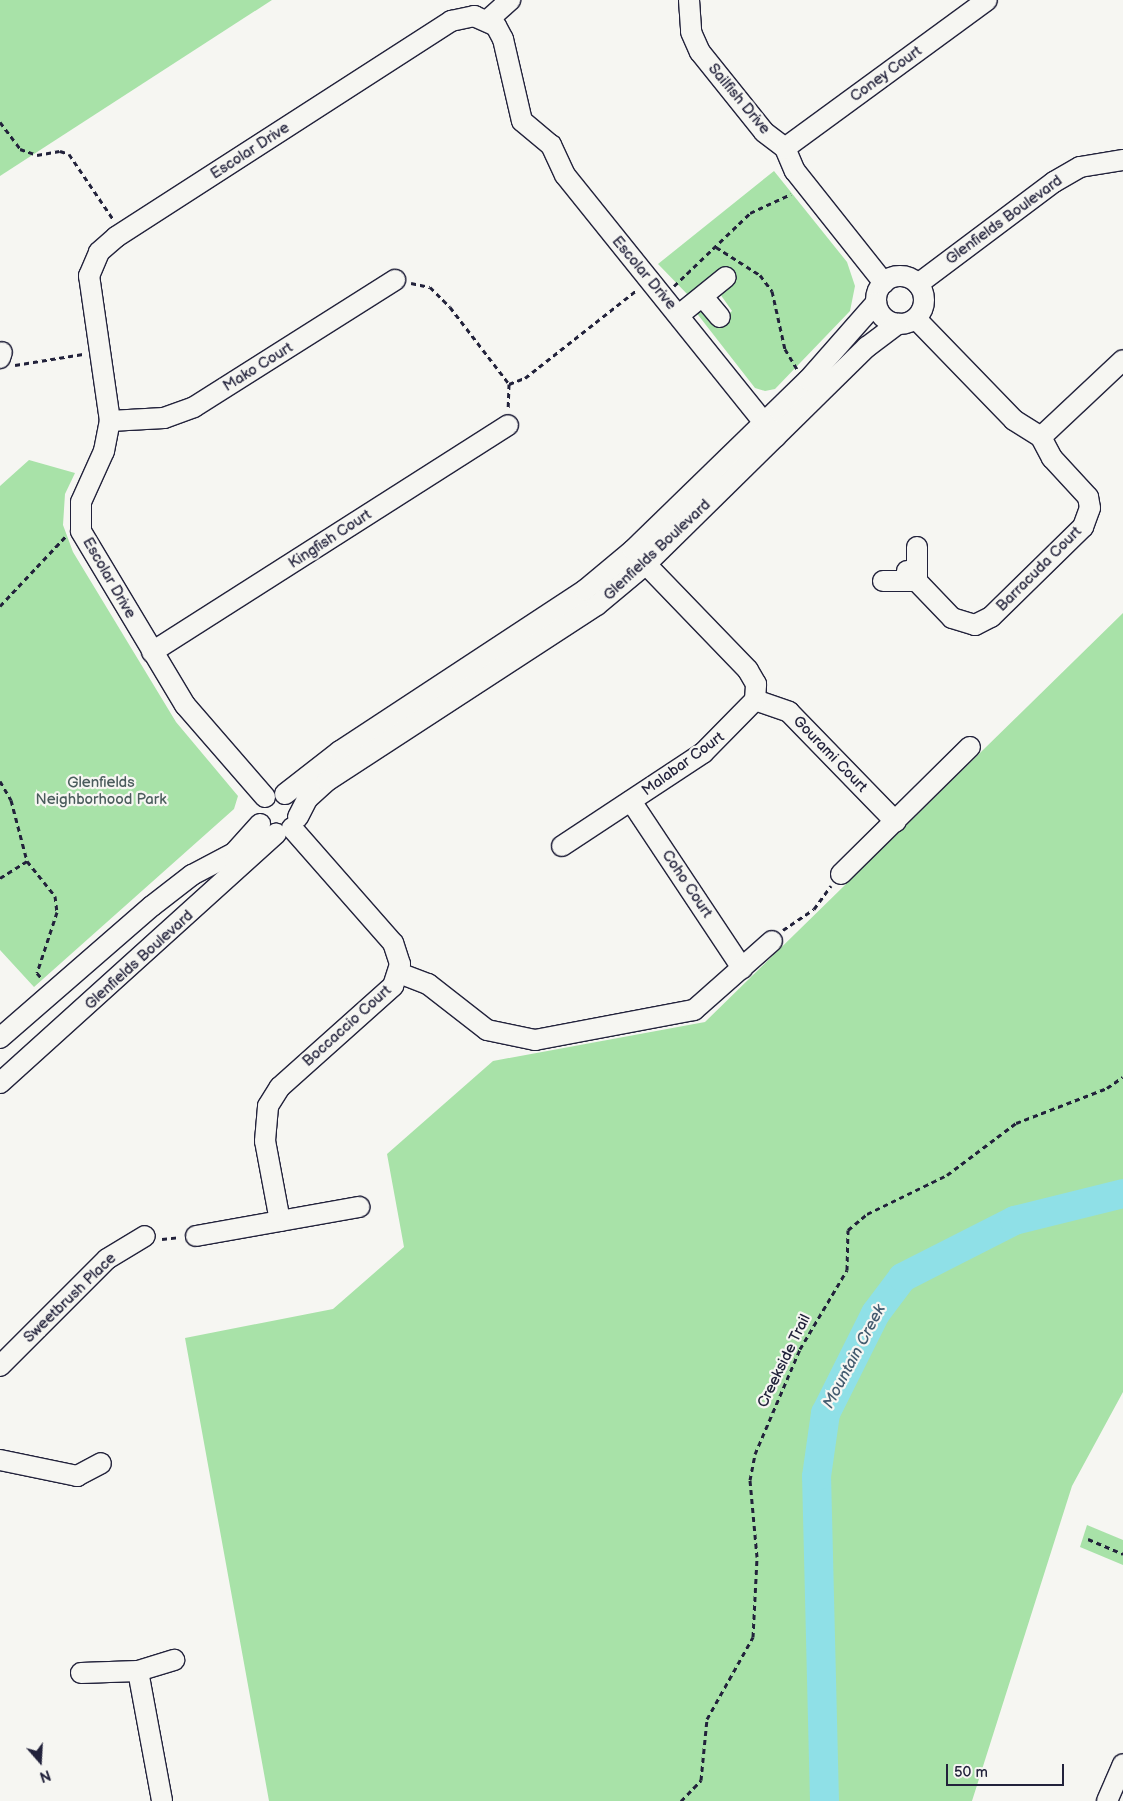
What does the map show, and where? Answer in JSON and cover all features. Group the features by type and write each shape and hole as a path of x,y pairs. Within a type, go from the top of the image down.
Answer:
{"street":[{"path":"488,20 510,0"},
{"name":"Sailfish Drive","path":"689,0 691,32 700,52 764,132 785,148 805,184 884,283"},
{"name":"Coney Court","path":"785,148 987,0"},
{"name":"Escolar Drive","path":"265,797 193,716 152,652 81,531 82,496 104,451 110,421 88,284 99,252 451,22 474,16 488,20 503,39 522,121 551,145 564,175 648,282 679,315 770,430"},
{"name":"Glenfields Boulevard","path":"918,284 1054,182 1080,167 1123,160"},
{"path":"902,276 918,284 924,305 907,322 883,318 876,303 884,283 902,276"},
{"path":"679,315 726,277"},
{"name":"Mako Court","path":"110,421 164,418 194,407 395,280"},
{"path":"703,297 720,317"},
{"name":"Glenfields Boulevard","path":"770,430 808,380 876,303"},
{"name":"Glenfields Boulevard","path":"0,1083 282,826 326,781 597,606 639,557 770,430 867,347 907,322"},
{"name":"Barracuda Court","path":"907,322 1014,420 1041,437 1052,458 1088,498 1090,515 1083,527 991,617 975,625 952,618 912,576"},
{"path":"1041,437 1123,360"},
{"name":"Kingfish Court","path":"152,652 508,425"},
{"path":"883,581 912,576 917,548"},
{"path":"639,557 748,670 756,684 755,700"},
{"name":"Glenfields Boulevard","path":"285,794 340,751 584,590 639,557"},
{"name":"Malabar Court","path":"562,846 714,744 755,700"},
{"name":"Gourami Court","path":"755,700 789,712 896,822"},
{"path":"841,874 872,846 970,747"},
{"path":"282,826 258,808 265,797 285,794"},
{"name":"Boccaccio Court","path":"280,1221 265,1141 268,1106 280,1087 393,986 399,973 400,957 393,943 282,826 295,803 285,794"},
{"name":"Coho Court","path":"631,800 742,968"},
{"name":"Glenfields Boulevard","path":"0,1038 152,906 192,875 282,826"},
{"path":"399,973 428,984 488,1030 527,1040 694,1010 723,987 772,941"},
{"path":"196,1236 359,1207"},
{"name":"Sweetbrush Place","path":"0,1366 107,1259 145,1236"},
{"path":"0,1460 77,1476 101,1463"},
{"path":"81,1673 138,1671 174,1660"},
{"path":"138,1671 162,1801"},
{"path":"1107,1801 1123,1764"}],"path":[{"path":"0,122 20,150 36,155 60,151 69,154 116,224"},
{"path":"662,296 750,213 780,202 805,184"},
{"path":"716,247 760,275 772,291 785,348 808,380"},
{"path":"395,280 430,287 509,384 508,425"},
{"path":"509,384 525,378 648,282"},
{"path":"5,359 88,353"},
{"path":"0,606 63,537 81,531"},
{"path":"0,781 11,800 28,861 55,896 57,912 37,973 52,992"},
{"path":"0,878 28,861"},
{"path":"772,941 814,909 841,874"},
{"name":"Creekside Trail","path":"681,1801 701,1780 707,1718 753,1637 757,1557 750,1488 755,1454 800,1349 847,1270 848,1230 867,1214 947,1174 1016,1124 1047,1108 1107,1088 1123,1077"},
{"path":"145,1236 164,1240 196,1236"},
{"path":"1088,1539 1123,1554"}],"green space":[{"path":"0,0 272,0 0,176"},
{"path":"774,171 847,262 855,286 850,311 775,389 765,391 755,388 695,311 704,305 719,322 732,311 718,291 690,297 658,264"},
{"name":"Glenfields Neighborhood Park","path":"29,460 75,473 65,494 63,525 73,552 176,722 238,796 234,809 34,987 0,950 0,486"},
{"path":"1123,613 1123,1392 1072,1486 972,1801 269,1801 185,1338 333,1309 404,1247 387,1154 493,1061 705,1022"},
{"path":"1087,1525 1123,1540 1123,1565 1080,1547"}],"waterway":[{"name":"Mountain Creek","path":"824,1801 816,1476 825,1413 875,1313 902,1277 1014,1220 1123,1193"}]}
